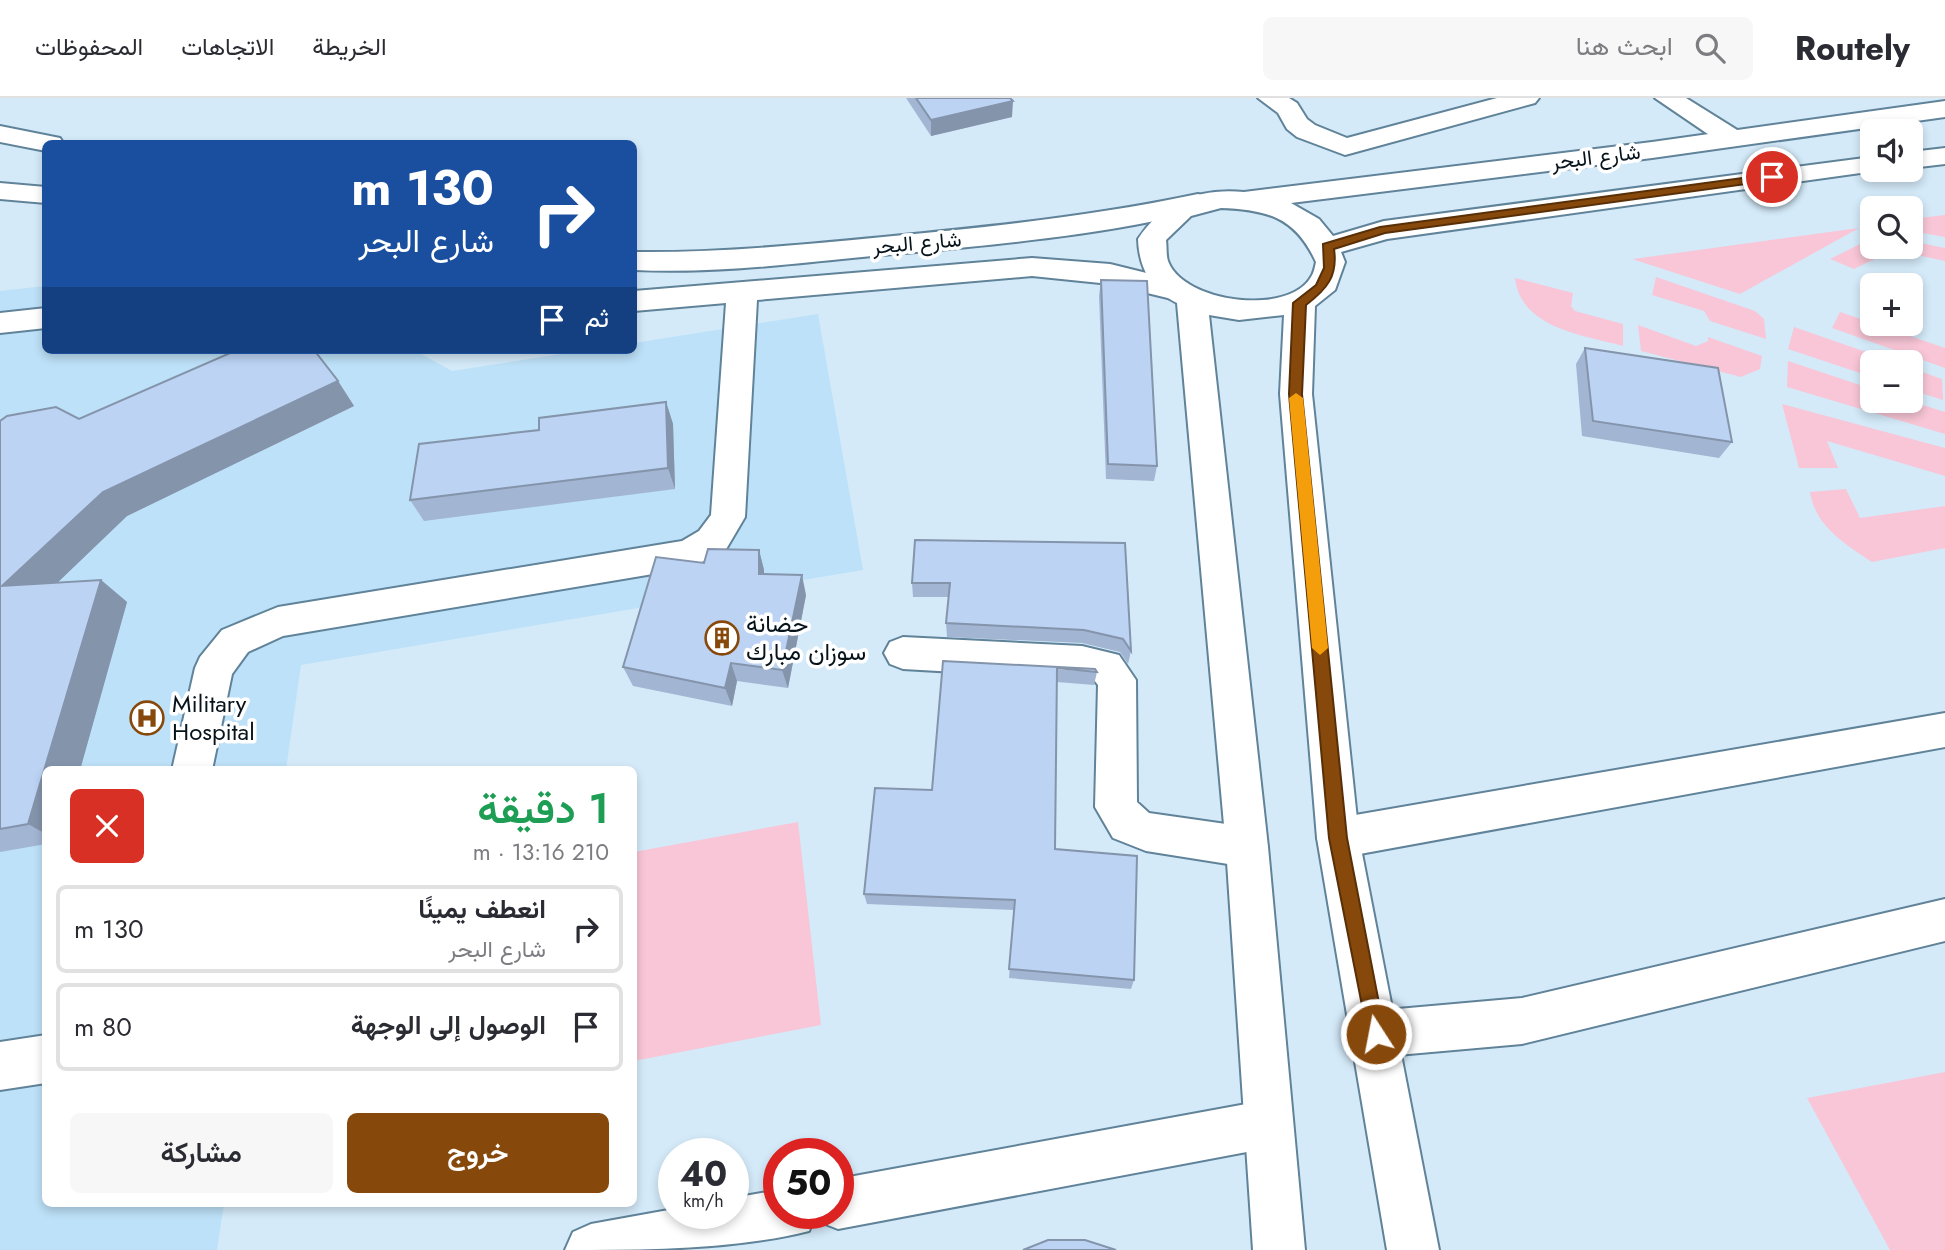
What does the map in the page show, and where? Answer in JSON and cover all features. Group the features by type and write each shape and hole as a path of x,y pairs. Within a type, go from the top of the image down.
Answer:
{"main road":[{"path":"1271,98 1288,108 1296,123 1306,131 1345,147 1493,102 1526,98"},
{"path":"1668,98 1733,139"},
{"name":"شارع البحر","path":"1247,200 1652,150 1945,109"},
{"path":"0,134 42,142"},
{"path":"1652,150 1697,187"},
{"path":"1923,159 1945,156"},
{"name":"شارع البحر","path":"1328,247 1384,230 1860,167"},
{"path":"0,191 42,195"},
{"path":"1247,200 1282,209 1310,225 1328,247 1331,268 1321,288 1300,303 1266,312 1227,310 1184,294 1155,266 1152,239 1168,217 1198,203 1247,200"},
{"name":"شارع البحر","path":"637,261 743,259 1032,232 1145,215 1198,203"},
{"path":"1032,232 1032,267"},
{"name":"شارع البحر","path":"637,301 1032,267 1110,274 1184,294"},
{"path":"193,766 214,668 235,641 278,622 689,554 712,541 728,517 742,292"},
{"path":"1184,294 1247,847 1279,1250"},
{"path":"1300,303 1296,394 1338,838 1376,1034 1413,1250"},
{"path":"0,323 42,318"},
{"path":"903,653 1082,662 1105,666 1117,680 1116,807 1128,824 1146,832 1247,847"},
{"path":"1338,838 1945,730"},
{"path":"1376,1034 1522,1021 1945,920"},
{"path":"0,1066 42,1060"},
{"path":"854,1201 1268,1124"},
{"path":"591,1250 763,1218"}],"shaded area":[{"path":"1945,215 1945,237 1923,233 1923,218"},
{"path":"1859,228 1740,294 1632,259 1633,259"},
{"path":"1923,243 1945,248 1945,261 1923,256"},
{"path":"1860,244 1860,259 1875,259 1854,269 1830,259"},
{"path":"1656,277 1755,311 1764,319 1766,339 1710,321 1704,311 1652,295"},
{"path":"1515,278 1573,293 1571,306 1575,311 1623,324 1623,346 1573,333 1542,319 1529,309 1520,295"},
{"name":"Military Hospital","path":"42,286 42,354 421,354 452,371 561,354 637,354 637,343 818,314 863,570 301,665 287,766 42,766 42,1207 224,1207 217,1250 0,1250 0,291"},
{"path":"1840,312 1860,319 1860,336 1910,336 1945,348 1945,368 1923,360 1923,350 1894,350 1832,328"},
{"path":"1638,325 1696,346 1708,341 1708,337 1762,356 1760,369 1741,377 1641,351"},
{"path":"1794,327 1860,350 1860,373 1788,349"},
{"path":"1788,361 1860,385 1860,409 1787,387"},
{"path":"1923,372 1942,379 1943,400 1923,394"},
{"path":"1782,404 1945,448 1945,476 1827,441 1838,468 1799,468"},
{"path":"1923,405 1945,412 1945,434 1874,413 1923,413"},
{"path":"1846,489 1860,518 1945,506 1945,548 1872,562 1825,524 1818,515 1810,492"},
{"path":"798,822 821,1025 637,1060 637,851"},
{"path":"1945,1072 1945,1250 1890,1250 1807,1098"}],"building":[{"path":"916,98 1010,98 1013,101 931,120"},
{"path":"1101,280 1147,281 1157,466 1108,464"},
{"path":"1585,348 1718,368 1732,442 1593,421"},
{"path":"228,354 317,354 338,381 103,492 2,586 101,580 45,766 42,766 42,777 28,824 0,829 0,421 7,416 56,407 79,419"},
{"path":"666,402 668,468 410,500 419,444 539,430 539,418"},
{"path":"915,540 1125,543 1131,651 1123,639 1084,630 946,623 950,583 912,583"},
{"name":"حضانة سوزان مبارك","path":"708,549 759,550 759,574 802,575 782,670 731,663 725,688 623,667 656,557 704,563"},
{"path":"943,661 1095,669 1097,672 1057,668 1055,849 1137,856 1134,980 1009,969 1015,900 864,894 875,788 932,790"},
{"path":"1048,1240 1085,1240 1116,1250 1023,1250"}],"slow traffic":[{"path":"1296,398 1320,648"}],"place":[{"name":"حضانة سوزان مبارك","path":"722,638"},
{"name":"Military Hospital","path":"147,718"}],"route":[{"path":"1376,1034 1338,838 1296,394 1300,303 1321,288 1331,268 1328,247 1384,230 1772,177"}]}
